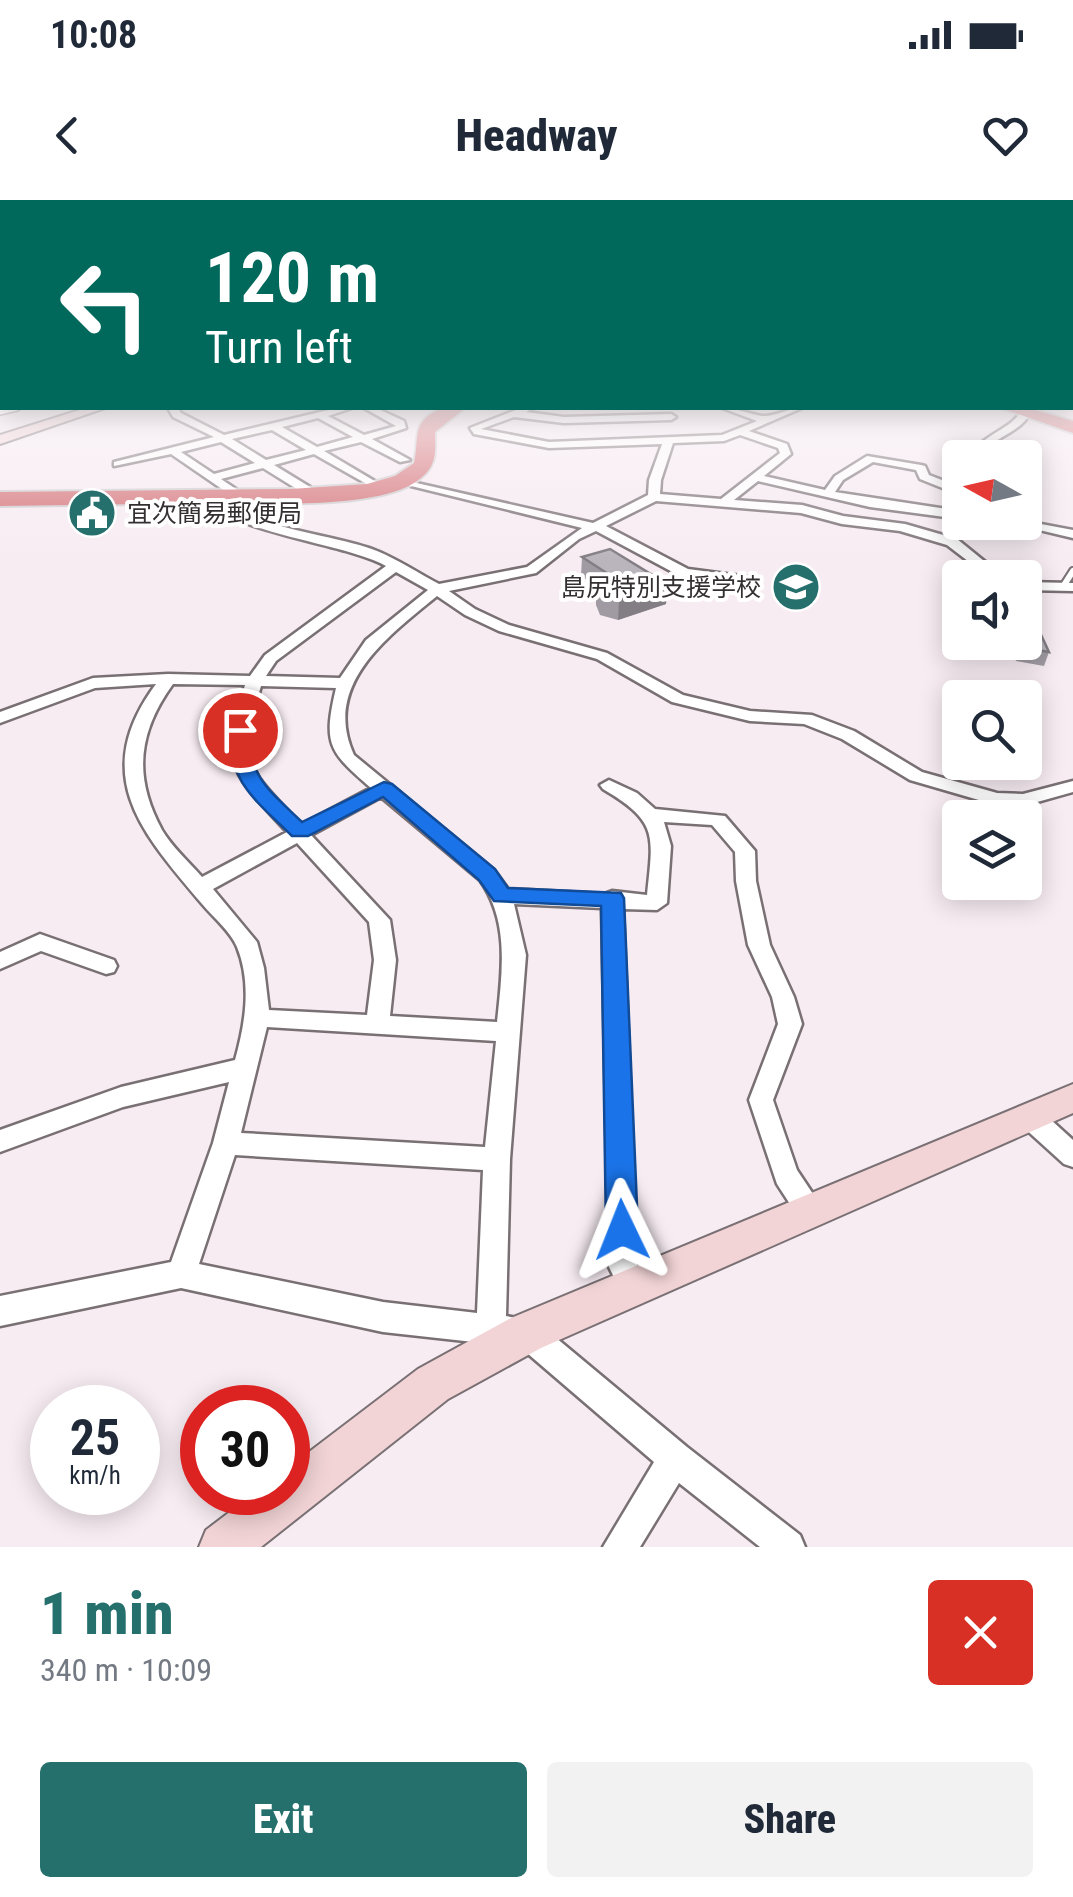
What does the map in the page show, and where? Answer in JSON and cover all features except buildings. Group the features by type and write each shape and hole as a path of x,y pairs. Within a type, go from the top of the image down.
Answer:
{"highway":[{"path":"0,499 214,487 238,496 307,496 380,488 403,470 426,460 427,435"}],"street":[{"path":"218,435 306,488 307,496"},
{"path":"118,464 237,435"},
{"path":"289,435 380,488"},
{"path":"357,435 403,470 594,526 686,573 749,581"},
{"path":"214,487 266,464 375,435"},
{"path":"494,435 549,445 736,435"},
{"path":"721,435 727,437"},
{"path":"726,501 786,454 783,446 749,435"},
{"path":"654,497 655,480 670,440"},
{"path":"173,450 214,487 218,505 251,521 372,554 470,612 504,628 602,656 678,699 750,716 806,719 848,735 916,776 996,799 1023,800 1073,786"},
{"path":"828,494 839,478 871,458 921,468 924,477 942,484"},
{"path":"754,477 828,494 942,512"},
{"path":"508,1330 497,1158 516,955 502,896 487,875 346,758 338,740 344,684 371,642 436,589 531,570 594,526 654,497 802,509 931,535 952,542 976,560"},
{"path":"1042,528 1073,534"},
{"path":"377,1026 386,979 386,944 379,920 258,790 239,760 240,730 254,682 283,647 396,565"},
{"path":"1042,586 1069,586"},
{"path":"0,718 93,683 168,679 344,684"},
{"path":"168,679 144,712 136,748 136,792 154,835 246,942 258,1018 226,1143 181,1274"},
{"path":"609,784 655,815 718,820 746,852 746,880 759,945 783,996 790,1024 760,1100 786,1176 810,1208"},
{"path":"198,888 384,788"},
{"path":"502,896 658,903 661,828 655,815"},
{"path":"612,898 623,1267 632,1284"},
{"path":"0,961 40,942 106,966"},
{"path":"258,1018 507,1032"},
{"path":"0,1141 121,1098 245,1068"},
{"path":"223,1547 508,1330 632,1284 1073,1098"},
{"path":"1030,1117 1073,1156"},
{"path":"226,1143 497,1158"},
{"path":"0,1311 181,1274 383,1316 508,1330 788,1547"},
{"path":"620,1547 674,1458"}],"lane":[{"path":"1069,586 1073,570"}],"place":[{"name":"宜次簡易郵便局","path":"92,513"},
{"name":"島尻特別支援学校","path":"796,587"}],"route":[{"path":"240,730 239,760 258,790 300,832 384,788 487,875 502,896 612,898 622,1230"}]}
